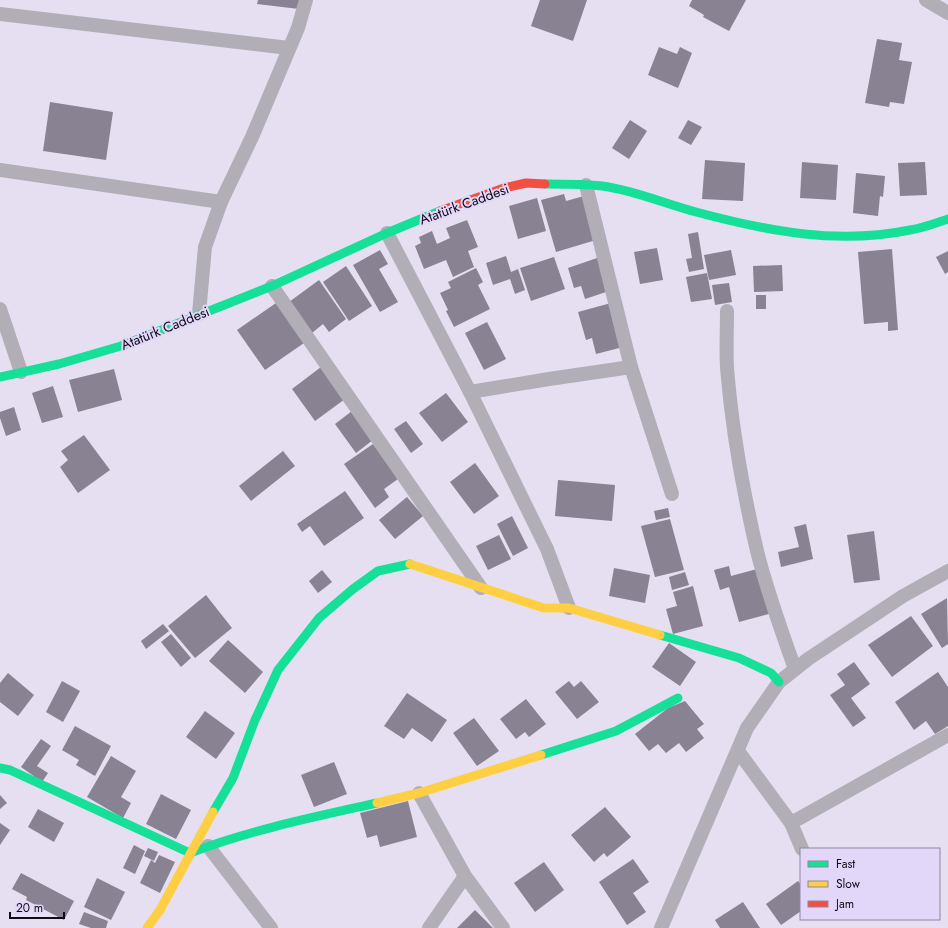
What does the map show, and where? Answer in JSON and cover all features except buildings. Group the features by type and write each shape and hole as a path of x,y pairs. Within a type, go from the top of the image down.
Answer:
{"street":[{"path":"199,314 205,247 222,202 252,138 298,28 306,0"},
{"path":"926,0 948,13"},
{"path":"0,14 289,48"},
{"path":"0,170 222,202"},
{"name":"Atatürk Caddesi","path":"0,377 59,364 122,346 272,286 387,233 451,206 504,188 526,183 602,186 695,212 760,228 814,236 869,236 911,230 948,219"},
{"path":"586,185 631,367 672,494"},
{"path":"387,233 470,392 547,549 569,608"},
{"path":"272,286 481,588"},
{"path":"0,309 22,372"},
{"path":"727,311 727,367 732,419 743,479 758,552 779,624 795,669"},
{"path":"470,392 631,367"},
{"path":"147,928 160,910 190,853 233,778 255,720 278,670 319,618 353,589 378,571 411,564 544,608 569,608 739,658 771,673 779,682"},
{"path":"661,928 747,728 779,682 808,659 903,596 948,571"},
{"path":"0,768 10,770 190,853 208,846 290,823 419,793 616,731 678,698"},
{"path":"791,822 948,735"},
{"path":"738,751 791,822 802,848"},
{"path":"419,793 465,876 503,928"},
{"path":"208,846 271,928"},
{"path":"429,928 465,876"}],"traffic: fast":[{"path":"545,184 588,185 614,188 723,219 802,234 829,236 883,234 920,228 948,219"},
{"path":"0,377 59,364 121,346 272,286 387,233 440,211"},
{"path":"213,812 233,778 255,720 278,670 319,618 353,589 378,571 410,564"},
{"path":"660,635 739,658 771,673 779,682"},
{"path":"541,755 616,731 678,698"},
{"path":"0,768 10,770 190,853 236,837 377,803"}],"traffic: slow":[{"path":"410,564 544,608 569,608 660,635"},
{"path":"377,803 419,793 541,755"},
{"path":"147,928 160,910 213,812"}],"traffic: jam":[{"path":"440,211 504,188 526,183 545,184"}]}
